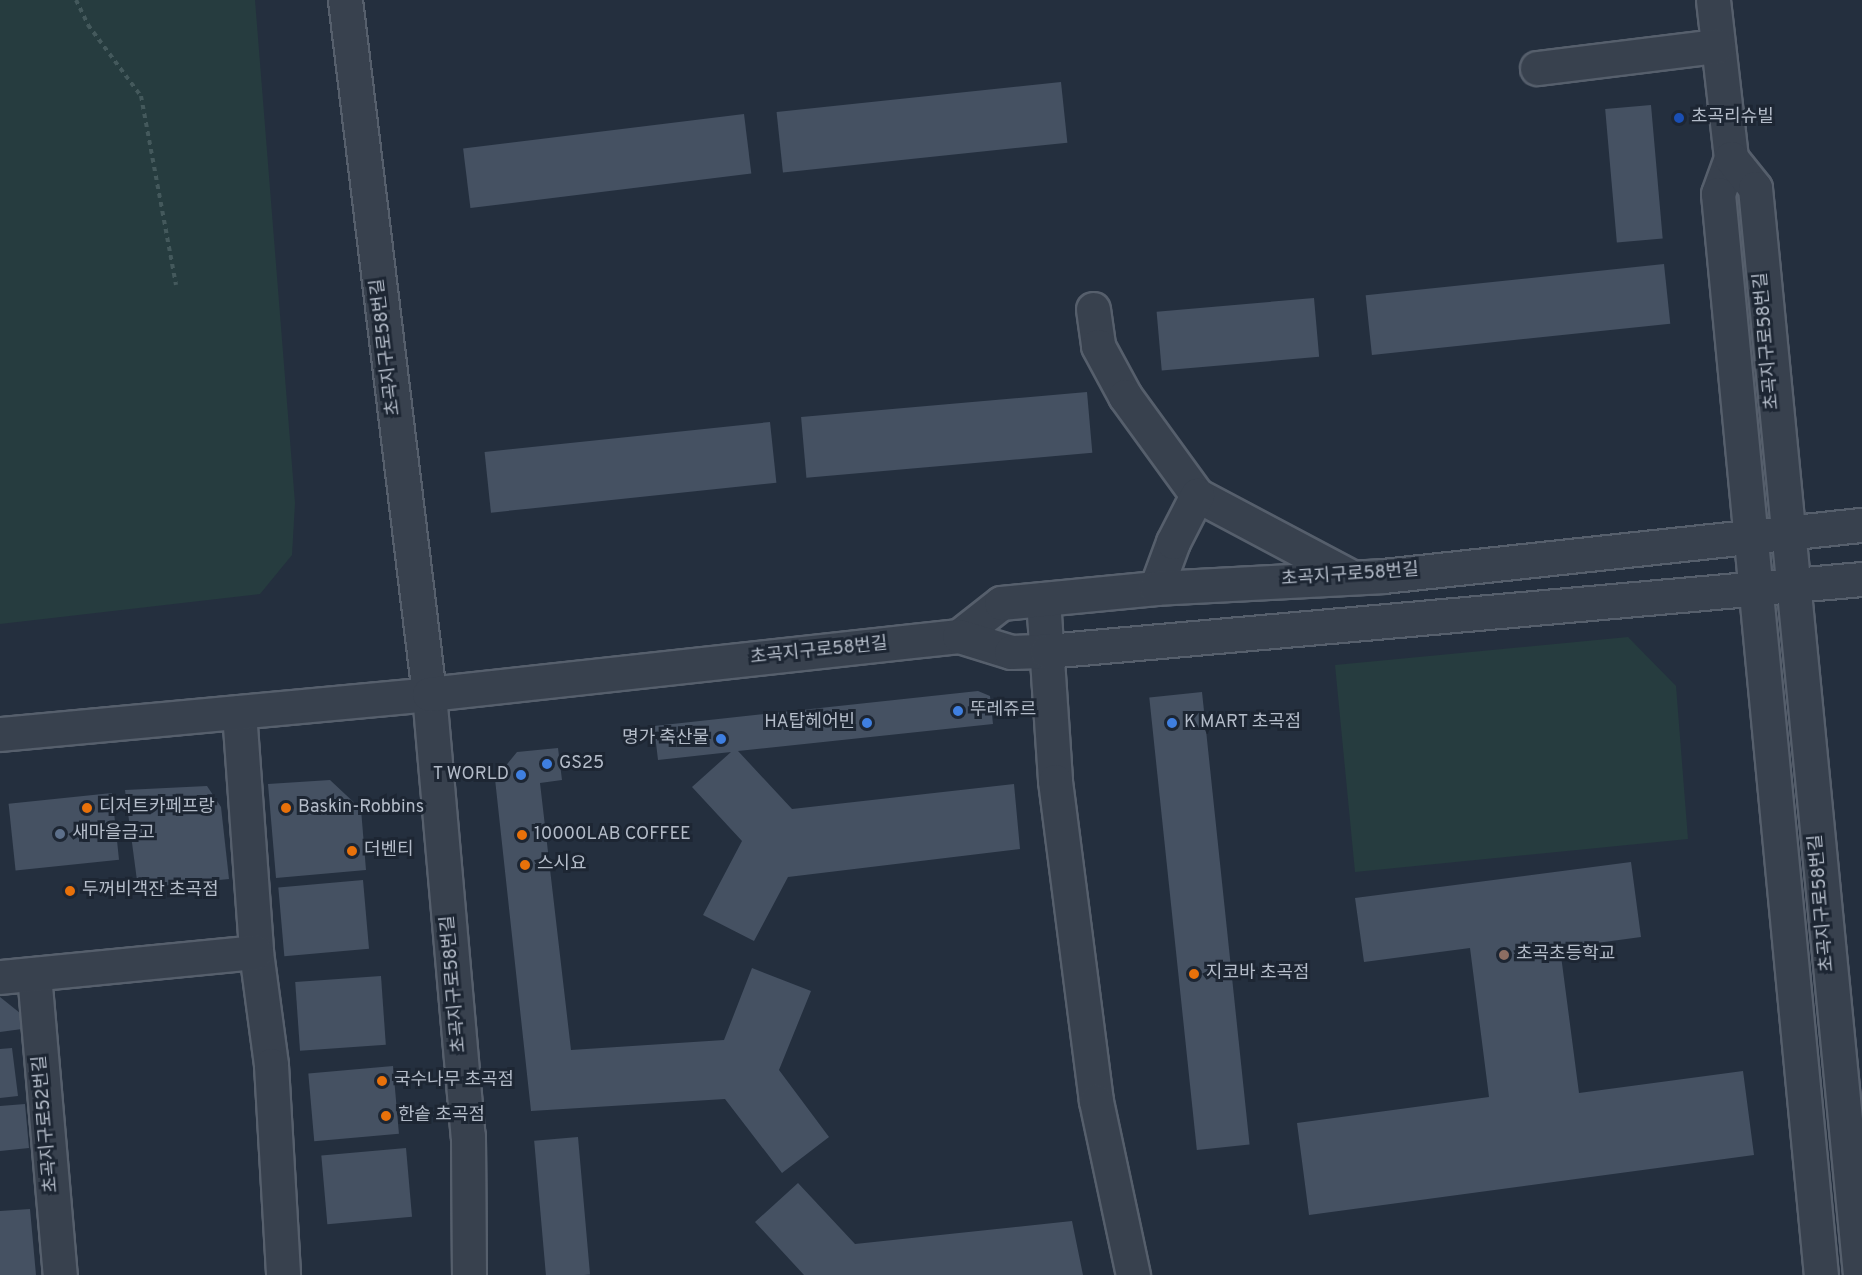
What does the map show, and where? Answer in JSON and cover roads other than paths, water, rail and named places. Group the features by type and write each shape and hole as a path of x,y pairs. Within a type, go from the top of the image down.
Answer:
{"street":[{"name":"초곡지구로58번길","path":"345,0 429,694 468,1136 469,1275"},
{"name":"초곡지구로58번길","path":"1713,0 1731,158 1718,194 1821,1275"},
{"path":"1537,68 1717,46"},
{"name":"초곡지구로58번길","path":"1731,158 1755,188 1860,1275"},
{"path":"1093,309 1098,346 1125,396 1197,495 1351,577"},
{"path":"1156,588 1173,542 1197,495"},
{"name":"초곡지구로58번길","path":"959,636 1001,603 1156,588 1351,577 1862,525"},
{"path":"1756,590 1862,579"},
{"name":"초곡지구로58번길","path":"0,734 429,694 959,636 1011,652 1047,651 1756,590"},
{"path":"1043,599 1055,782 1095,1089 1133,1275"},
{"path":"239,712 256,952 271,1065 283,1275"},
{"path":"0,977 256,952"},
{"name":"초곡지구로52번길","path":"34,974 60,1275"}],"place":[{"name":"초곡리슈빌","path":"1679,118"},
{"name":"뚜레쥬르","path":"958,711"},
{"name":"HA탑헤어빈","path":"867,723"},
{"name":"K MART 초곡점","path":"1172,723"},
{"name":"명가 축산물","path":"721,739"},
{"name":"GS25","path":"547,764"},
{"name":"T WORLD","path":"521,775"},
{"name":"디저트카페프랑","path":"87,808"},
{"name":"Baskin-Robbins","path":"286,808"},
{"name":"새마을금고","path":"60,834"},
{"name":"10000LAB COFFEE","path":"522,835"},
{"name":"더벤티","path":"352,851"},
{"name":"스시요","path":"525,865"},
{"name":"두꺼비객잔 초곡점","path":"70,891"},
{"name":"초곡초등학교","path":"1504,955"},
{"name":"지코바 초곡점","path":"1194,974"},
{"name":"국수나무 초곡점","path":"382,1081"},
{"name":"한솥 초곡점","path":"386,1116"}]}
